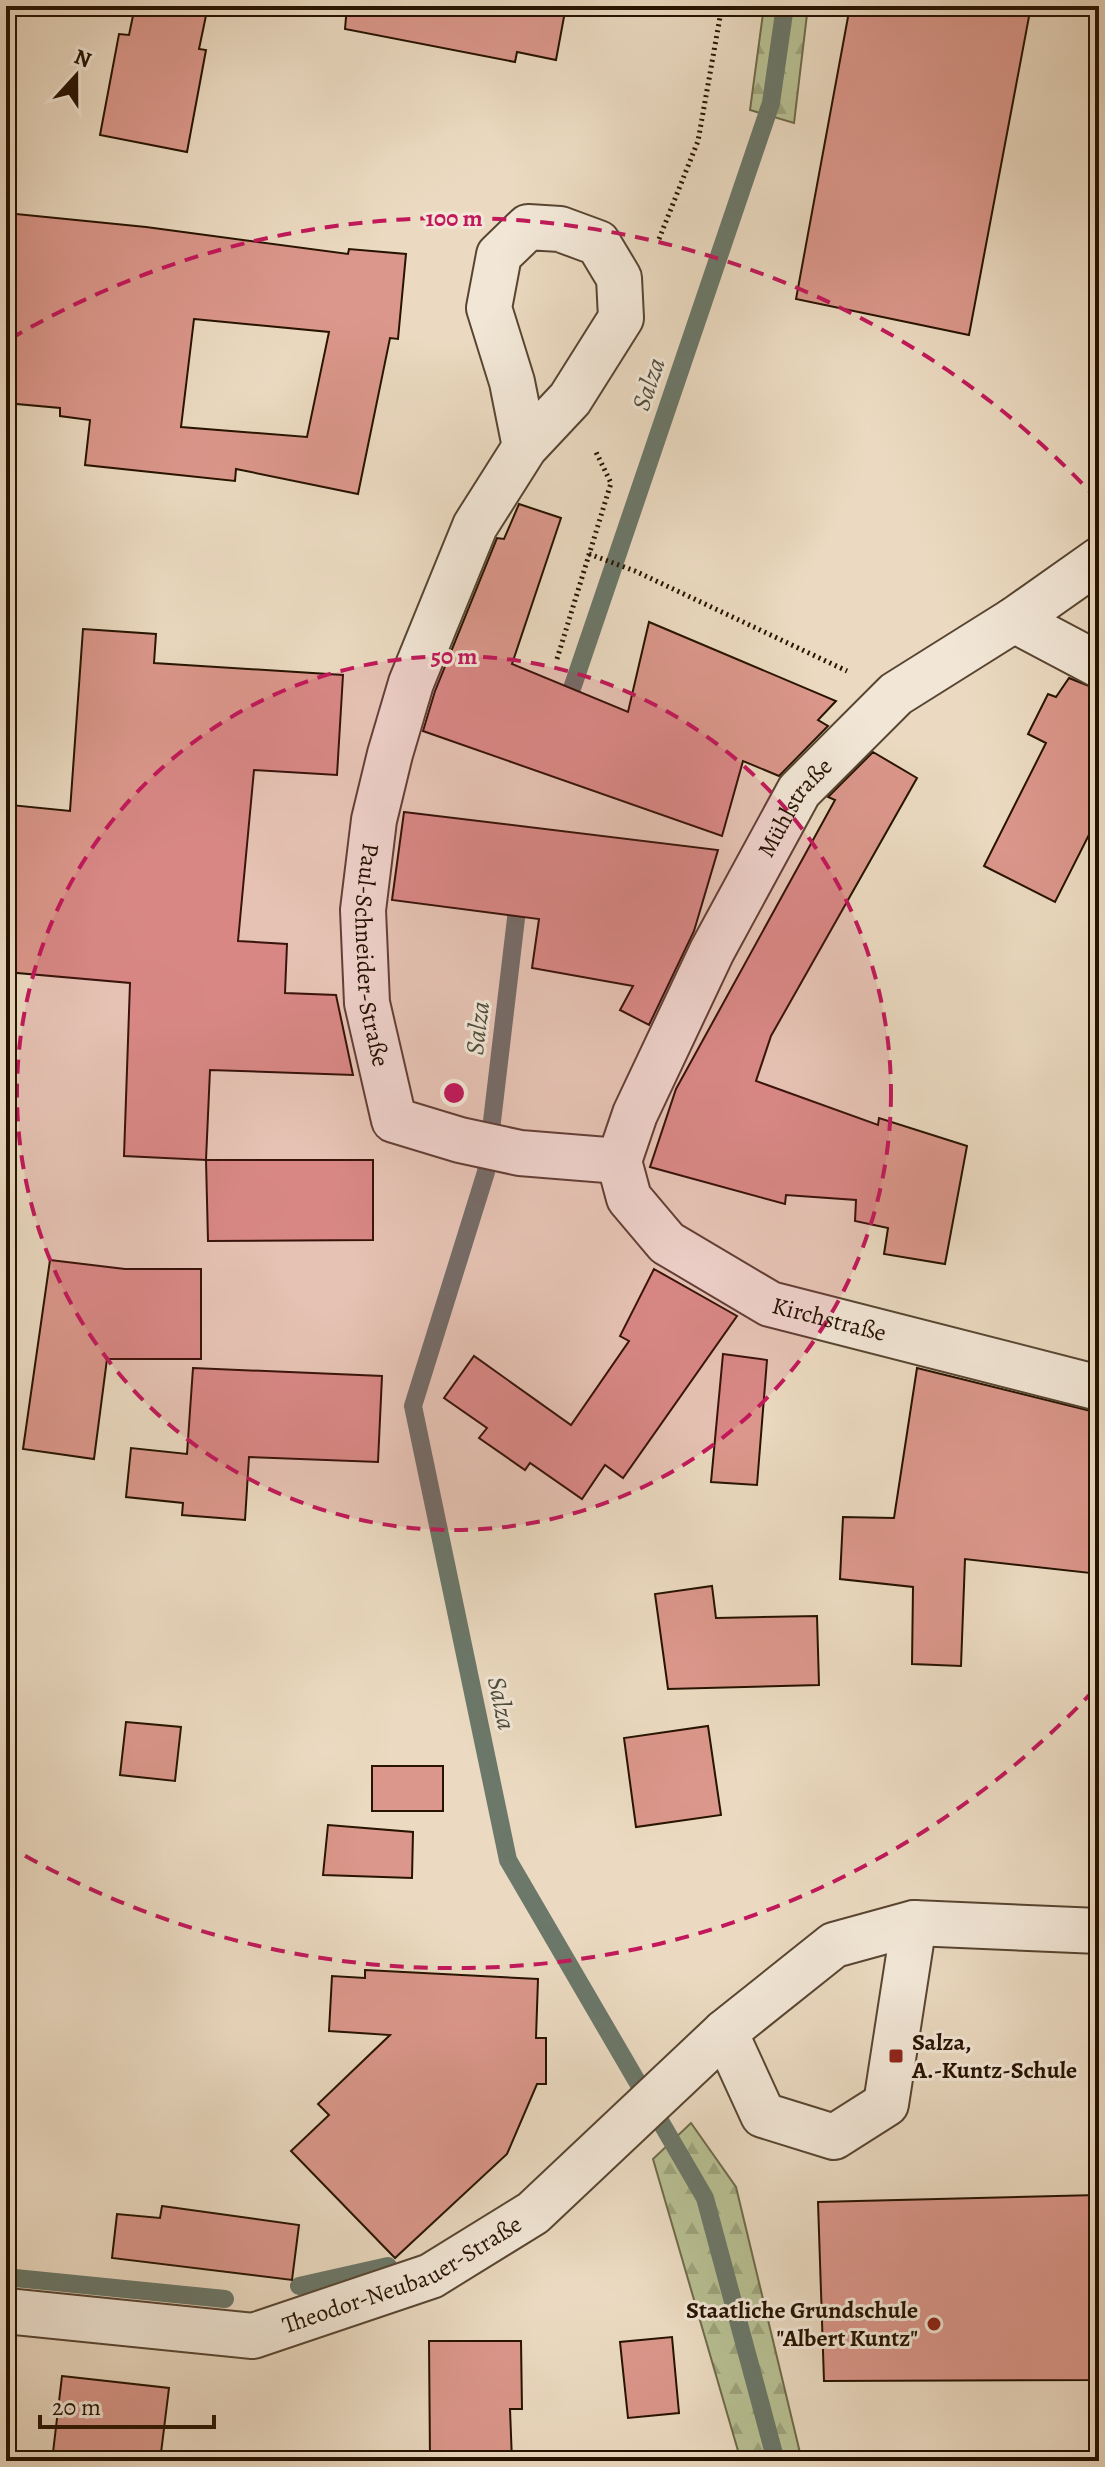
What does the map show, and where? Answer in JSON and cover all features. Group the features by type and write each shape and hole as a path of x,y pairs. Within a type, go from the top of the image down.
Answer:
{"street":[{"path":"525,447 512,382 489,308 499,255 528,227 560,229 598,243 619,278 621,318"},
{"name":"Paul-Schneider-Straße","path":"619,1161 520,1153 460,1140 394,1120 367,1003 363,910 374,820 411,683 475,526 525,447 570,399 621,318"},
{"name":"Mühlstraße","path":"619,1161 635,1114 712,951 799,791 896,694 1014,620 1099,560"},
{"path":"1014,620 1099,665"},
{"name":"Kirchstraße","path":"619,1161 629,1198 667,1243 770,1304 1099,1388"},
{"path":"725,2032 763,2115 834,2137 886,2104 914,1923"},
{"name":"Theodor-Neubauer-Straße","path":"6,2311 253,2336 431,2276 533,2213 626,2122 725,2032 834,1945 914,1923 1099,1931"}],"path":[{"path":"621,318 662,234 698,141 722,6"},
{"path":"557,659 611,483 570,399"},
{"path":"589,554 635,571 896,694"}],"green space":[{"path":"764,6 808,6 794,123 750,110"},
{"path":"691,2123 736,2187 802,2461 741,2461 653,2159"}],"building":[{"path":"135,6 208,6 199,49 206,50 187,152 100,135 119,34 129,35"},
{"path":"347,6 566,6 556,60 517,52 515,62 345,29"},
{"path":"850,6 1031,6 969,335 796,299"},
{"path":"6,213 146,227 348,254 349,249 406,254 398,339 390,338 358,494 236,469 235,481 85,465 90,420 60,416 60,408 6,403","holes":["194,319 329,332 307,437 181,427"]},
{"path":"519,504 561,518 512,664 628,712 649,622 836,701 818,720 828,726 779,776 743,761 722,836 423,731 435,691 497,538 504,539"},
{"path":"83,629 156,634 154,663 343,675 337,775 254,770 238,941 287,944 285,993 336,995 353,1075 210,1070 206,1160 124,1156 130,983 6,972 6,864 11,805 70,811"},
{"path":"1069,678 1099,690 1099,815 1055,902 984,866 1046,743 1028,734 1048,694 1056,697"},
{"path":"873,752 917,778 771,1036 756,1081 878,1125 879,1118 967,1146 945,1264 884,1254 888,1228 855,1221 856,1200 786,1195 785,1204 650,1167 676,1089 835,800 828,797"},
{"path":"404,812 718,850 694,931 649,1025 620,1010 633,986 532,968 539,919 392,900"},
{"path":"206,1160 373,1160 373,1240 208,1241"},
{"path":"50,1260 125,1269 201,1269 201,1359 107,1359 94,1459 23,1449"},
{"path":"654,1269 737,1316 623,1478 605,1465 582,1499 530,1463 525,1470 479,1438 487,1428 444,1398 474,1356 571,1425 629,1341 620,1336"},
{"path":"723,1354 767,1360 757,1485 711,1482"},
{"path":"193,1368 382,1376 378,1462 249,1457 245,1520 182,1515 183,1503 126,1497 131,1448 187,1454"},
{"path":"917,1368 1099,1413 1099,1574 965,1559 961,1666 912,1664 913,1587 840,1579 843,1517 894,1518"},
{"path":"712,1586 716,1618 817,1616 819,1685 668,1689 655,1594"},
{"path":"126,1722 181,1727 175,1781 120,1775"},
{"path":"708,1726 721,1815 636,1827 624,1738"},
{"path":"372,1766 443,1766 443,1811 372,1811"},
{"path":"328,1825 413,1832 412,1878 323,1875"},
{"path":"365,1970 538,1979 536,2038 546,2038 546,2084 537,2084 507,2154 395,2258 291,2151 329,2115 318,2104 390,2035 329,2031 332,1976 365,1978"},
{"path":"1097,2195 1096,2380 824,2381 818,2202"},
{"path":"162,2206 299,2225 292,2280 112,2258 117,2214 160,2218"},
{"path":"672,2337 679,2413 628,2418 620,2342"},
{"path":"429,2341 521,2341 522,2409 510,2409 512,2461 430,2461"},
{"path":"62,2376 169,2388 160,2461 52,2461"}],"waterway":[{"name":"Salza","path":"564,712 771,103 785,6"},
{"name":"Salza","path":"517,910 486,1172 413,1406 508,1860 705,2198 776,2461"},
{"path":"299,2286 388,2266"},
{"path":"15,2278 225,2299"}],"place":[{"name":"Salza, A.-Kuntz-Schule","path":"896,2056"},
{"name":"Staatliche Grundschule \"Albert Kuntz\"","path":"934,2324"}]}
